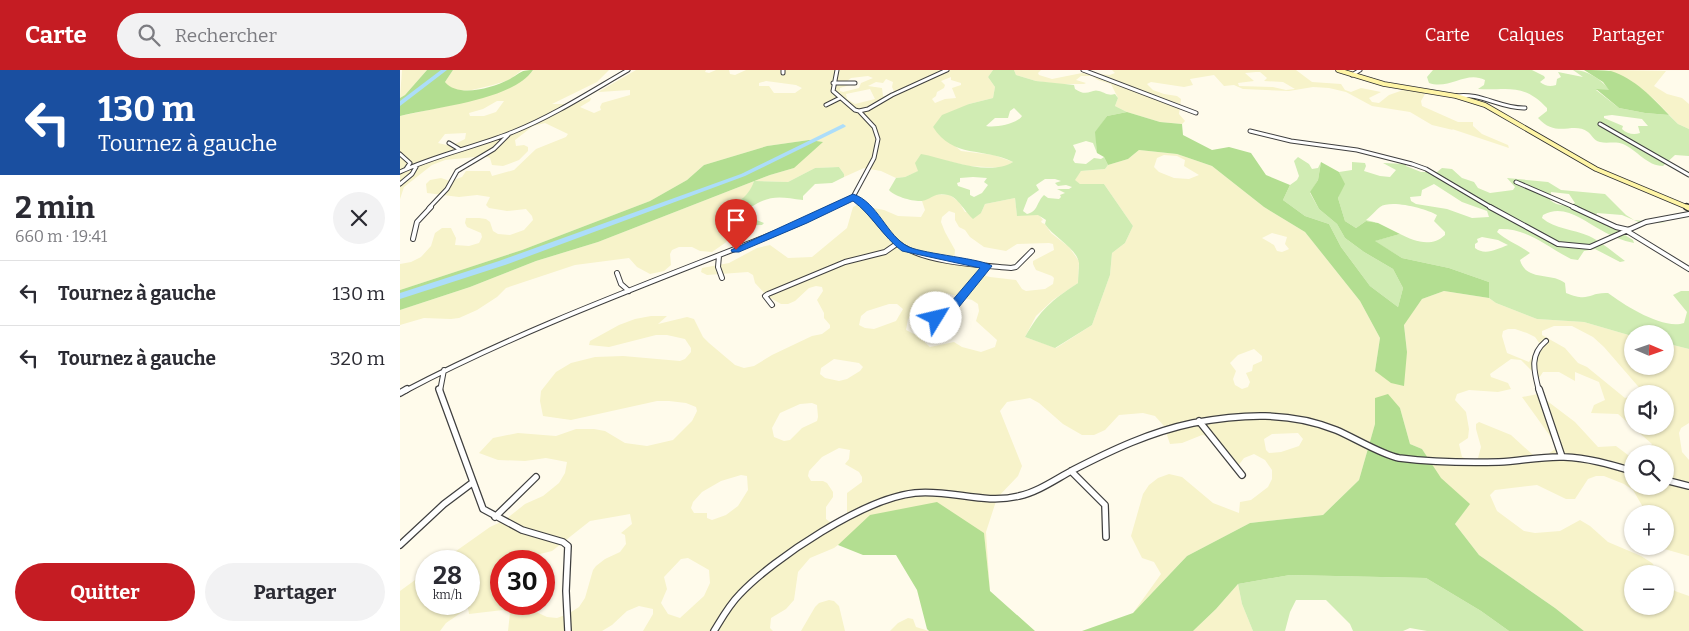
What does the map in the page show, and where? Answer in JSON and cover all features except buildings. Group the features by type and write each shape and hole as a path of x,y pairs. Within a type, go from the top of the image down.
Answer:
{"main road":[{"path":"1338,70 1389,85 1456,96 1494,110 1596,169 1689,208"}],"street":[{"path":"400,172 459,149 509,133 552,114 628,70"},
{"path":"837,70 833,91 855,110 860,111 868,109 892,95 947,70"},
{"path":"1083,70 1141,90 1196,113"},
{"path":"1352,75 1360,70"},
{"path":"833,83 855,82"},
{"path":"1456,96 1466,95 1489,99 1510,108 1525,108"},
{"path":"826,105 840,98"},
{"path":"400,393 444,370 526,332 804,222 853,197 874,158 878,139 874,127 860,111"},
{"path":"1600,124 1689,175"},
{"path":"1250,131 1291,141 1356,150 1412,164 1558,244 1590,247 1646,222 1689,214"},
{"path":"413,239 418,222 447,189 457,170 494,149 509,133"},
{"path":"449,143 459,149"},
{"path":"400,154 410,163 406,169"},
{"path":"400,184 412,174 416,166"},
{"path":"1516,182 1616,227 1629,231 1689,269"},
{"path":"853,197 868,208 898,244 916,252 987,266 1014,268 1032,251"},
{"path":"772,306 765,296 768,294 845,262 885,252 898,244"},
{"path":"719,256 718,267 722,278"},
{"path":"936,318 955,304 987,266"},
{"path":"617,273 621,284 630,291"},
{"path":"1546,341 1537,349 1534,360 1536,382 1562,457"},
{"path":"444,370 439,388 483,509 522,530 566,544 568,631"},
{"path":"714,631 740,594 766,570 821,534 886,500 913,493 1013,498 1031,492 1141,437 1199,421 1248,417 1300,419 1328,427 1402,458 1457,462 1499,462 1562,457 1594,460 1624,469"},
{"path":"1199,421 1242,475"},
{"path":"1071,471 1106,505 1106,537"},
{"path":"495,517 536,476"},
{"path":"1674,482 1689,486"},
{"path":"400,545 444,504 472,483"}],"shaded area":[{"path":"402,70 427,70 405,95 400,98"},
{"path":"453,70 522,70 509,80 472,90 457,91 449,88 445,82"},
{"path":"533,70 609,70 597,82 552,104 572,104 591,98 590,101 580,107 594,113 601,110 602,103 630,95 630,90 598,92 636,70 706,70 705,72 709,73 716,70 729,70 730,74 735,75 746,70 993,70 988,77 995,87 993,98 969,104 933,127 961,151 994,155 1013,162 1004,168 968,166 922,155 919,171 905,177 896,178 881,171 864,168 844,177 839,167 815,168 788,182 755,181 794,168 809,140 767,146 704,165 687,180 650,201 522,250 400,290 400,264 411,262 421,257 431,246 435,233 442,228 451,228 456,238 455,245 469,246 479,243 482,237 481,233 467,227 465,223 466,218 486,219 490,222 493,231 498,234 510,235 524,230 533,220 526,209 507,211 489,208 486,205 490,197 477,195 459,197 427,193 426,184 430,180 441,178 450,181 462,177 466,171 490,171 492,176 514,170 536,149 566,137 568,134 545,123 533,126 515,140 516,146 524,145 528,147 528,151 519,160 503,166 492,165 490,158 485,156 445,160 432,165 404,187 400,199 400,116 461,103 529,75","holes":["868,76 873,78 861,83 859,88 840,91 840,88 856,83 855,81 846,82 851,78","951,77 951,80 961,83 961,85 952,88 956,98 945,99 935,103 932,99 945,85 941,81","886,79 893,82 892,87 895,93 893,97 883,96 882,88 868,86 876,82 883,83","766,81 796,85 802,88 795,93 774,93 769,86 759,86 759,83","870,89 875,99 855,104 847,99 846,94","497,101 504,101 496,112 484,116 470,116 469,113 483,109","466,133 465,139 451,146 438,143 445,134"]},
{"path":"1014,70 1041,70 1038,73 1039,75 1052,79 1082,73 1110,75 1115,73 1112,70 1296,70 1312,82 1341,84 1345,90 1351,92 1361,88 1381,92 1369,98 1372,102 1379,103 1389,95 1406,89 1423,93 1425,94 1421,101 1422,106 1458,122 1473,122 1473,126 1482,134 1508,145 1509,148 1452,129 1432,125 1410,112 1372,106 1346,92 1329,88 1313,87 1289,91 1243,89 1234,85 1224,86 1214,75 1190,79 1193,85 1184,87 1151,82 1147,84 1153,90 1177,96 1181,99 1179,114 1185,121 1182,124 1160,122 1127,112 1115,106 1118,98 1111,84 1092,76 1081,76 1076,80 1086,83 1084,84 1058,84 1036,81 1016,75","holes":["1260,72 1267,78 1264,81 1283,82 1295,89 1239,86 1238,83 1254,81 1245,73"]},
{"path":"1609,70 1666,71 1654,86 1667,94 1682,98 1689,104 1689,129 1678,124 1655,100 1638,86"},
{"path":"1139,150 1177,154 1212,166 1264,207 1305,232 1360,301 1380,338 1375,371 1407,352 1404,324 1422,299 1444,291 1489,298 1496,303 1537,319 1584,322 1624,334 1624,370 1593,337 1572,326 1554,326 1542,331 1542,335 1565,348 1578,363 1587,367 1624,397 1624,419 1618,414 1591,413 1594,405 1605,400 1599,382 1575,372 1575,381 1559,372 1543,372 1539,378 1521,360 1511,359 1490,374 1491,377 1508,383 1511,389 1498,392 1469,390 1457,394 1455,400 1466,412 1469,429 1468,438 1459,444 1462,457 1470,460 1478,458 1481,447 1476,424 1479,422 1511,435 1533,455 1548,454 1558,447 1522,397 1538,394 1575,422 1598,447 1616,446 1624,452 1624,484 1604,476 1596,476 1588,479 1575,499 1566,499 1537,485 1495,490 1490,495 1497,511 1524,531 1535,533 1560,531 1580,520 1608,542 1624,549 1624,555 1639,555 1652,563 1654,565 1624,565 1624,615 1674,615 1674,590 1689,596 1689,631 1584,631 1555,608 1479,555 1455,524 1469,504 1440,478 1422,449 1410,444 1400,408 1375,398 1375,424 1359,480 1323,515 1250,523 1187,556 1133,613 1161,574 1154,562 1142,558 1131,536 1143,494 1149,485 1158,478 1169,474 1182,477 1213,503 1239,513 1240,502 1251,500 1268,487 1272,479 1272,470 1265,460 1254,454 1244,458 1238,466 1213,437 1202,435 1182,443 1170,444 1164,426 1155,416 1143,413 1119,415 1105,430 1094,435 1082,435 1063,424 1039,403 1030,398 1007,402 1000,411 1022,466 1018,476 997,498 986,532 990,591 984,534 838,545 810,558 798,572 794,600 786,609 771,618 770,628 773,631 643,631 653,614 653,609 639,606 627,611 612,625 602,631 508,631 510,615 543,615 557,618 579,607 585,598 593,570 605,559 620,552 626,544 625,535 621,533 632,524 630,514 590,521 553,550 490,550 490,612 480,613 480,550 458,550 490,527 505,520 525,504 543,496 559,483 565,473 567,462 546,458 525,461 498,460 479,453 493,438 518,433 556,436 576,429 594,429 605,431 625,443 647,446 673,440 692,421 697,411 696,407 686,403 657,401 571,420 543,416 540,401 541,391 556,372 571,363 595,357 623,356 680,361 685,359 691,352 691,348 685,339 667,335 656,335 609,347 589,345 590,341 619,325 635,319 667,316 658,324 687,317 694,319 703,337 735,365 744,368 754,366 772,355 812,336 822,334 830,328 817,300 823,291 822,287 809,288 795,301 781,304 767,296 755,283 753,275 748,272 707,275 701,272 702,268 729,263 757,248 770,245 788,258 812,257 847,228 853,207 857,205 884,210 898,216 921,217 925,210 922,201 934,194 950,195 959,202 965,212 981,213 985,204 1015,198 1017,215 1039,215 1043,220 1041,221 1042,223 1045,224 1051,233 1069,247 1079,261 1078,283 1053,300 1036,316 1025,337 1056,348 1092,325 1110,275 1112,253 1125,243 1133,226 1104,184 1080,184 1074,180 1081,171 1105,169 1108,165 1128,159","holes":["1164,155 1177,156 1185,160 1184,166 1199,175 1189,179 1174,178 1159,172 1154,167 1157,158","949,211 955,213 955,220 959,227 984,247 1006,251 1017,244 1053,244 1054,250 1033,261 1036,270 1054,278 1053,284 1045,289 1026,291 1022,289 1016,280 986,276 981,267 954,261 955,250 941,222 942,217","1272,233 1287,237 1285,244 1289,249 1282,252 1277,251 1274,245 1262,238","946,293 972,300 978,304 979,311 976,321 997,340 995,347 981,352 962,347 954,342 930,347 918,336 906,330 908,319 911,316 926,313 941,314 938,304","889,304 897,304 903,309 896,321 874,329 859,325 861,316 867,311","1515,329 1535,337 1540,344 1529,362 1507,353 1502,336 1503,331","1254,349 1262,356 1262,361 1253,365 1252,371 1246,373 1250,382 1248,387 1242,389 1235,385 1233,379 1236,371 1230,363 1238,355","834,359 859,363 863,367 847,379 839,381 825,378 820,374 821,368","812,403 817,405 818,417 817,421 802,428 790,440 784,441 774,437 772,428 780,413 800,404","1298,433 1303,439 1299,446 1281,452 1269,453 1266,450 1264,439 1272,434","839,448 850,450 849,459 845,464 859,472 862,482 847,493 847,514 844,522 831,523 826,519 826,507 833,497 833,492 827,483 811,481 808,476 809,471 822,457","741,475 747,476 748,490 738,506 726,515 712,520 707,518 707,513 694,513 691,508 693,502 702,492 721,481","688,558 709,570 710,583 704,596 680,618 668,614 661,603 667,589 664,577 681,559"]},
{"path":"754,181 751,189 741,202 730,211 725,226 742,226 725,243 712,252 700,251 692,247 679,247 672,250 670,254 671,265 664,271 650,274 637,267 629,258 575,265 506,288 497,297 477,310 459,318 424,318 400,325 400,310 470,287 536,261 598,242"},
{"path":"1674,345 1689,349 1689,423 1681,428 1679,433 1682,452 1689,460 1689,556 1674,552 1674,505 1642,505 1636,495 1674,495 1674,445 1651,445 1642,435 1674,435 1674,385 1637,385 1628,375 1674,375"},
{"path":"415,580 415,615 458,615 446,623 440,631 400,631 400,591"},
{"path":"1238,584 1242,604 1253,631 1193,631 1216,609"},
{"path":"829,600 834,601 839,606 845,631 801,631 815,607 819,603"},
{"path":"908,618 913,619 916,627 929,631 890,631 898,623"}],"green space":[{"path":"427,70 453,70 445,82 458,90 466,91 493,86 522,72 533,70 523,80 509,89 472,101 400,116 400,98 405,95"},
{"path":"993,70 1014,70 1016,75 1036,81 1074,85 1075,89 1083,93 1096,90 1115,94 1118,98 1115,106 1127,112 1107,116 1096,132 1097,153 1093,143 1086,141 1073,145 1076,151 1073,160 1075,163 1086,164 1094,158 1101,159 1104,157 1108,165 1105,169 1081,171 1075,180 1080,184 1104,184 1133,226 1125,243 1112,253 1110,275 1092,325 1055,348 1025,337 1047,306 1078,283 1079,263 1074,252 1045,224 1046,220 1038,215 1017,216 1015,198 985,204 981,213 973,219 952,196 939,194 918,201 909,200 889,190 896,178 905,177 918,171 915,163 921,154 980,167 992,168 1013,162 959,148 941,137 933,127 942,115 969,104 993,98 995,87 988,77","holes":["1014,108 1022,116 1016,121 1006,125 986,126 995,118 1008,118 1010,111","960,178 987,178 984,182 988,185 982,193 974,197 970,195 970,190 958,186 957,183 960,182","1045,179 1055,179 1061,181 1055,183 1058,186 1066,185 1072,187 1069,189 1057,189 1065,193 1060,195 1059,199 1048,198 1044,195 1035,209 1027,214 1023,211 1028,198 1039,190 1036,185"]},
{"path":"1433,70 1532,70 1544,76 1545,78 1540,82 1552,86 1556,85 1557,79 1561,77 1558,72 1583,77 1573,70 1578,70 1593,76 1606,86 1610,90 1596,90 1619,108 1669,115 1678,124 1689,129 1689,156 1675,155 1663,166 1657,165 1647,161 1623,144 1603,143 1594,139 1588,132 1582,129 1552,128 1538,118 1547,111 1547,108 1530,94 1506,89 1478,89 1484,85 1485,80 1478,78 1464,78 1444,84 1437,84 1429,83 1427,77","holes":["1612,115 1642,119 1648,126 1638,126 1640,133 1633,134 1626,132 1622,129 1623,126 1604,118 1604,116"]},
{"path":"1584,70 1611,71 1628,78 1650,95 1669,115 1619,108 1596,89 1609,90 1603,82"},
{"path":"1127,112 1160,122 1182,124 1183,135 1212,150 1229,147 1251,153 1266,175 1290,185 1283,200 1305,216 1329,224 1341,247 1370,286 1398,307 1403,288 1393,269 1345,238 1337,224 1319,209 1310,192 1318,180 1321,162 1339,172 1345,184 1338,198 1345,221 1356,228 1366,221 1378,223 1400,234 1375,241 1402,258 1449,268 1489,282 1489,298 1444,291 1422,299 1404,325 1407,352 1404,386 1391,383 1375,371 1380,338 1360,301 1305,232 1264,207 1212,166 1177,154 1139,150 1128,159 1108,165 1104,157 1097,153 1095,132 1107,116"},
{"path":"809,140 823,142 794,168 770,175 598,242 536,261 470,287 400,310 400,290 522,250 650,201 687,180 704,165 767,146"},
{"path":"1298,157 1309,164 1312,169 1318,168 1321,162 1318,180 1310,193 1319,209 1337,224 1345,238 1393,269 1403,288 1398,307 1370,286 1341,247 1329,224 1305,216 1283,200 1290,185 1299,176 1294,161"},
{"path":"1352,162 1365,163 1364,171 1390,177 1396,170 1383,163 1406,164 1406,166 1421,172 1437,172 1442,168 1452,169 1462,178 1474,182 1478,188 1490,193 1513,190 1515,187 1507,178 1548,182 1561,190 1605,194 1626,215 1634,220 1667,223 1641,223 1622,215 1597,213 1596,215 1599,219 1633,240 1634,243 1613,236 1566,212 1551,212 1543,215 1542,218 1547,222 1599,241 1625,261 1620,262 1595,249 1584,251 1578,260 1571,259 1528,235 1499,229 1497,232 1530,253 1520,260 1523,267 1533,274 1560,280 1565,283 1566,293 1574,296 1585,297 1608,293 1644,315 1655,320 1675,324 1684,323 1687,312 1673,295 1681,291 1689,291 1689,349 1674,345 1674,325 1624,325 1624,334 1584,322 1537,319 1496,303 1489,298 1489,282 1449,268 1402,258 1374,241 1400,234 1422,242 1440,239 1445,235 1445,232 1434,221 1437,215 1400,204 1385,205 1380,207 1366,220 1378,223 1366,221 1356,228 1345,221 1338,198 1344,184 1339,172 1352,170","holes":["1434,184 1462,202 1487,211 1489,217 1472,218 1447,209 1416,204 1411,201 1410,197 1421,196 1422,190","1551,192 1569,194 1575,203 1559,205 1550,200","1482,237 1498,240 1508,245 1487,252 1479,250 1475,248 1475,244 1478,242 1477,239"]},
{"path":"839,167 844,177 832,183 815,184 803,196 803,200 782,197 770,198 751,207 749,217 764,223 762,225 725,226 730,212 752,187 754,181 788,182 815,168"},
{"path":"1388,394 1400,408 1410,444 1422,449 1441,478 1470,504 1455,524 1479,555 1555,608 1584,631 1509,631 1481,611 1426,578 1290,575 1238,584 1193,631 1082,631 1133,613 1187,556 1250,523 1323,515 1359,480 1375,424 1375,398"},
{"path":"937,502 984,533 990,591 1035,631 929,631 917,590 896,555 863,555 838,545 870,515"},
{"path":"1290,575 1426,578 1481,611 1509,631 1427,631 1410,628 1403,631 1353,631 1350,624 1326,600 1296,600 1290,612 1285,631 1253,631 1242,604 1238,584"}],"waterway":[{"path":"400,104 444,70"},
{"path":"400,296 502,263 743,175 843,126"}],"route":[{"path":"736,250 804,222 853,197 864,204 898,244 906,249 968,264 987,266 955,304 936,318"}]}
